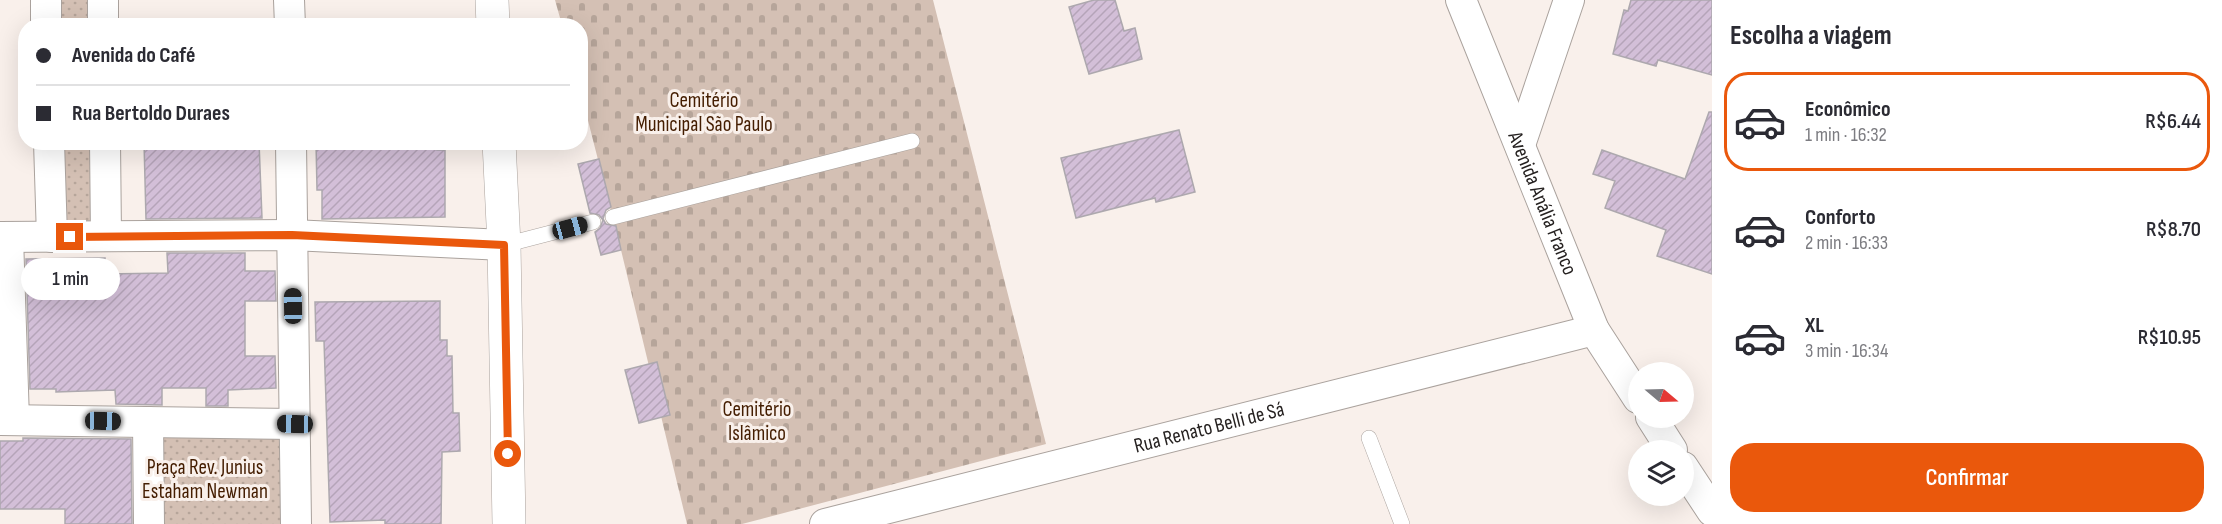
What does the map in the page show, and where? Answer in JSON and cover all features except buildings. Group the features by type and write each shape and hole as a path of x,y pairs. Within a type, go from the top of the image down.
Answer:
{"street":[{"path":"45,0 46,18"},
{"path":"103,0 103,18"},
{"path":"289,0 290,18"},
{"path":"492,0 493,18"},
{"name":"Avenida Anália Franco","path":"1461,0 1594,330 1628,383"},
{"path":"1520,145 1569,0"},
{"path":"49,150 52,237"},
{"path":"105,150 106,236"},
{"path":"291,150 296,524"},
{"path":"499,150 504,245 509,524"},
{"path":"295,424 7,420 4,237 292,235 504,245"},
{"name":"Rua Renato Belli de Sá","path":"825,524 1594,330"},
{"path":"148,422 149,524"},
{"path":"1694,483 1712,510"}],"lane":[{"path":"613,217 912,141"},
{"path":"504,245 593,222"},
{"path":"1369,438 1402,524"}],"green space":[{"path":"54,0 93,0 94,18 55,18"},
{"name":"Cemitério Municipal São Paulo","path":"555,0 933,0 1046,444 742,524 687,524 588,120 588,18 560,18"},
{"path":"58,150 95,150 97,225 61,227"},
{"name":"Praça Rev. Junius Estaham Newman","path":"158,432 285,435 286,524 159,524"}],"route":[{"path":"70,237 292,235 504,245 508,454"}],"park label":[{"name":"Cemitério Islâmico","path":"757,421"}]}
